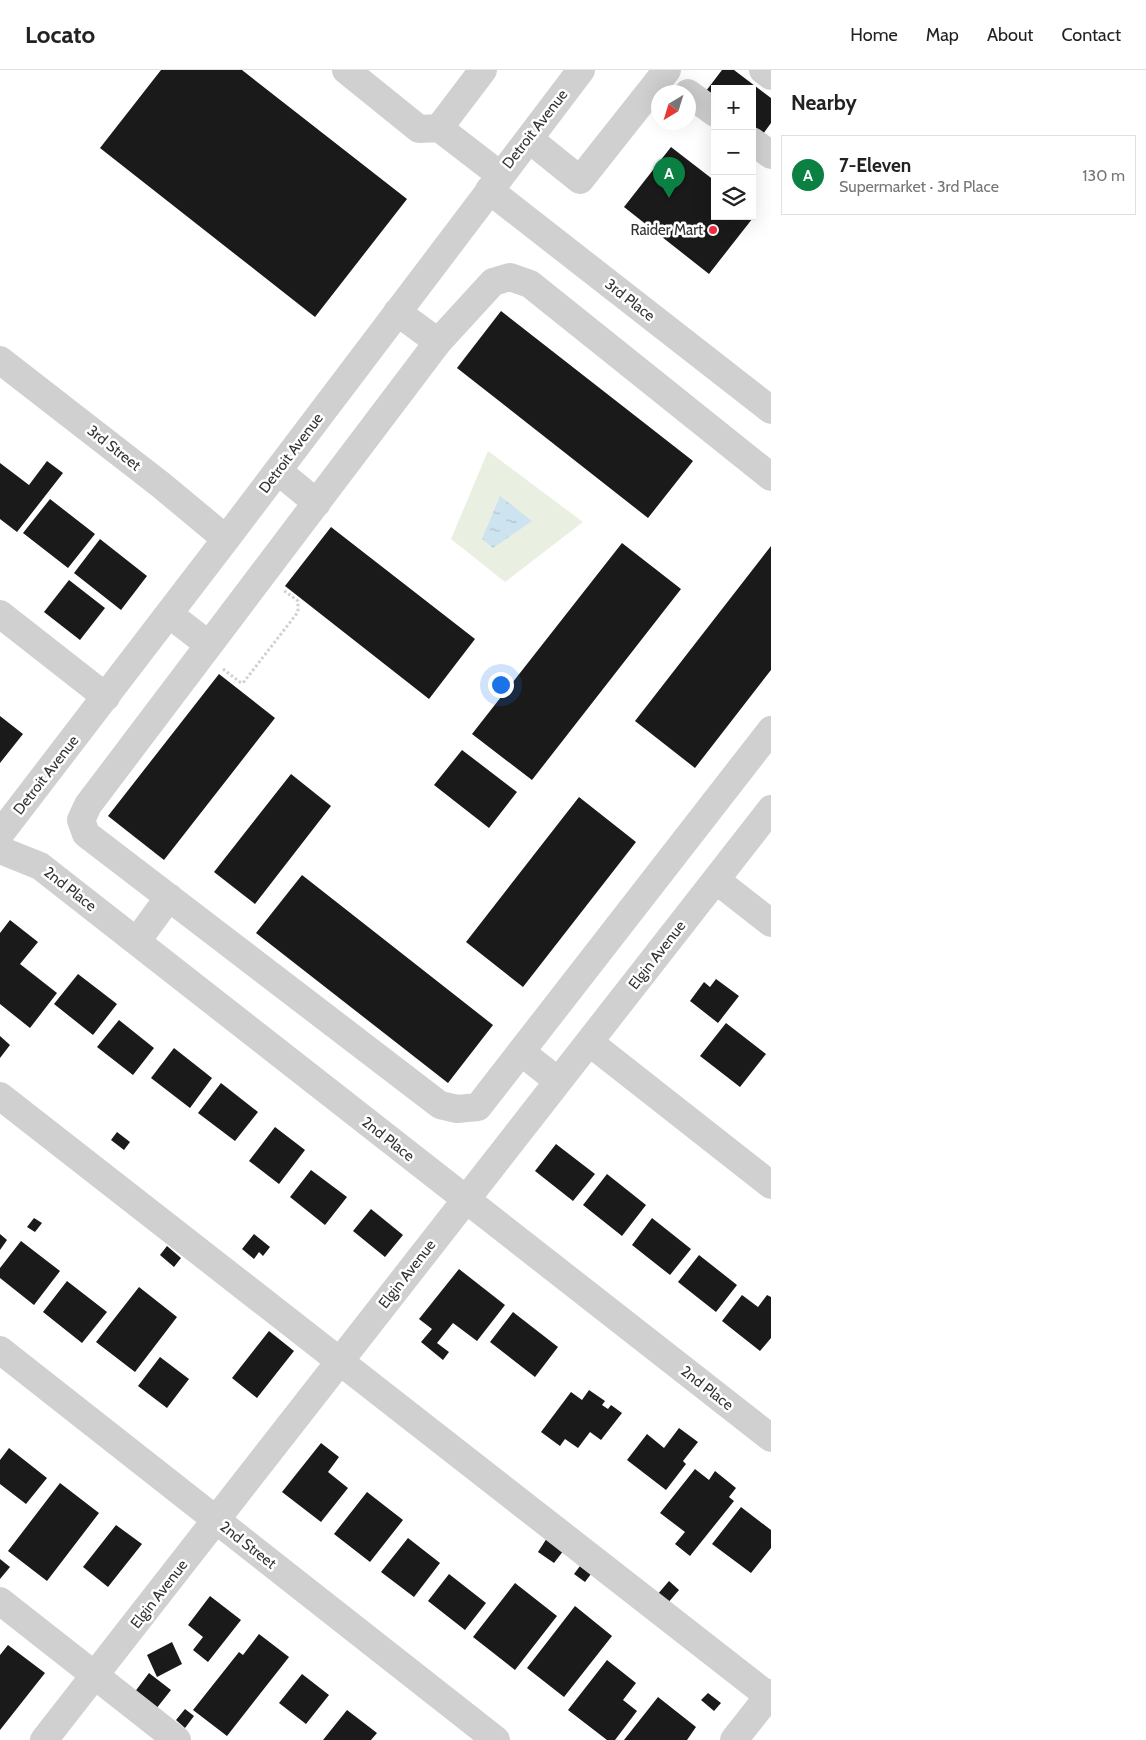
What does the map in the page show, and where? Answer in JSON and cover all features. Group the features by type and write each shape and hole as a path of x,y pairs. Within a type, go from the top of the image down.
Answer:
{"street":[{"path":"346,70 419,129 438,128 483,70"},
{"name":"Detroit Avenue","path":"0,834 278,471 494,182 581,70"},
{"path":"763,70 771,76"},
{"path":"529,138 580,180 665,72 679,85"},
{"path":"696,99 711,110"},
{"name":"3rd Place","path":"438,128 464,148 494,182 771,410"},
{"path":"756,144 771,155"},
{"path":"771,477 530,284 510,277 493,282 438,342 88,805 81,820 86,834 440,1105 457,1109 478,1107 771,730"},
{"path":"397,312 438,342"},
{"name":"3rd Street","path":"0,360 161,485 226,539"},
{"path":"278,471 317,503"},
{"path":"0,614 106,696"},
{"path":"169,614 206,650"},
{"name":"Elgin Avenue","path":"44,1740 716,880 763,836 771,809"},
{"name":"2nd Place","path":"0,850 40,866 771,1438"},
{"path":"716,880 771,923"},
{"path":"137,942 169,897"},
{"path":"589,1042 771,1185"},
{"path":"521,1052 558,1081"},
{"path":"0,1096 770,1696 734,1740"},
{"name":"2nd Street","path":"0,1350 496,1740"},
{"path":"0,1602 177,1740"}],"path":[{"path":"206,650 243,683 298,612 298,601 261,576"}],"green space":[{"path":"488,451 583,522 505,582 451,539"}],"water":[{"path":"500,496 532,521 493,548 482,539"}],"building":[{"path":"161,70 242,70 407,199 315,317 100,148"},
{"path":"722,70 734,70 754,85 711,85 711,94 706,91"},
{"path":"756,87 771,98 771,123 763,134 756,129"},
{"path":"671,147 711,178 711,220 751,220 709,274 624,207"},
{"path":"501,311 693,461 648,518 457,368"},
{"path":"47,461 63,473 17,532 0,519 0,463 29,485"},
{"path":"50,499 95,534 68,568 23,533"},
{"path":"331,527 475,639 429,699 285,586"},
{"path":"100,539 147,576 121,610 74,573"},
{"path":"622,543 681,589 532,780 472,734"},
{"path":"771,546 771,670 695,768 635,721"},
{"path":"69,580 105,608 80,640 44,612"},
{"path":"219,674 275,718 164,860 108,816"},
{"path":"0,716 23,734 0,763"},
{"path":"462,750 517,792 489,828 434,785"},
{"path":"291,774 331,806 255,904 214,872"},
{"path":"579,797 636,842 523,987 466,942"},
{"path":"302,875 493,1025 448,1083 256,933"},
{"path":"10,920 38,942 20,964 57,993 30,1028 0,1004 0,933"},
{"path":"78,974 117,1004 93,1035 54,1004"},
{"path":"716,979 739,996 718,1023 690,1001 704,982 710,987"},
{"path":"119,1020 154,1048 133,1075 97,1047"},
{"path":"726,1023 766,1054 740,1087 700,1056"},
{"path":"0,1036 10,1045 0,1058"},
{"path":"174,1048 212,1078 190,1108 151,1078"},
{"path":"221,1083 258,1112 235,1141 198,1113"},
{"path":"275,1127 305,1150 279,1184 249,1161"},
{"path":"117,1132 130,1142 124,1150 111,1140"},
{"path":"556,1144 595,1174 573,1201 535,1171"},
{"path":"311,1170 347,1197 325,1225 290,1197"},
{"path":"607,1174 646,1205 622,1236 583,1205"},
{"path":"371,1209 403,1235 385,1257 353,1231"},
{"path":"34,1218 42,1223 35,1232 27,1227"},
{"path":"652,1218 691,1249 670,1275 632,1245"},
{"path":"0,1234 7,1240 0,1250"},
{"path":"254,1234 270,1247 263,1256 259,1252 254,1259 242,1249"},
{"path":"21,1241 60,1271 34,1305 0,1278 0,1268"},
{"path":"167,1246 181,1258 174,1267 160,1255"},
{"path":"699,1255 737,1285 716,1312 678,1282"},
{"path":"459,1269 505,1305 477,1341 453,1323 437,1343 449,1352 443,1360 421,1342 432,1329 419,1319"},
{"path":"67,1281 107,1312 82,1343 43,1312"},
{"path":"139,1287 177,1317 135,1372 96,1342"},
{"path":"742,1295 758,1307 767,1295 771,1297 771,1338 760,1351 722,1321"},
{"path":"513,1312 558,1347 535,1377 490,1342"},
{"path":"269,1331 294,1351 257,1398 232,1378"},
{"path":"160,1357 189,1379 167,1408 138,1386"},
{"path":"589,1390 605,1401 602,1405 608,1409 611,1405 622,1413 601,1440 590,1432 578,1448 565,1439 560,1446 541,1432 571,1392 582,1400"},
{"path":"679,1428 698,1442 683,1461 686,1464 666,1490 627,1460 647,1434 664,1448"},
{"path":"321,1443 339,1457 328,1472 348,1488 321,1522 282,1492"},
{"path":"9,1448 47,1478 26,1504 0,1484 0,1460"},
{"path":"695,1469 709,1480 715,1471 736,1488 729,1497 734,1501 690,1556 675,1544 685,1532 660,1513"},
{"path":"60,1483 99,1513 47,1581 8,1551"},
{"path":"367,1492 403,1520 370,1562 334,1534"},
{"path":"741,1507 771,1530 771,1548 751,1573 712,1544"},
{"path":"116,1525 142,1544 108,1587 83,1567"},
{"path":"408,1538 440,1563 414,1597 381,1572"},
{"path":"547,1538 564,1550 554,1563 538,1552"},
{"path":"0,1559 10,1567 0,1579"},
{"path":"580,1566 591,1574 585,1582 574,1574"},
{"path":"449,1574 486,1603 465,1630 428,1601"},
{"path":"669,1581 679,1590 667,1604 657,1595"},
{"path":"515,1583 557,1616 515,1670 473,1637"},
{"path":"210,1596 241,1620 208,1662 193,1650 203,1637 188,1625"},
{"path":"575,1606 612,1636 564,1697 527,1668"},
{"path":"259,1634 289,1657 227,1736 193,1710 239,1652 243,1655"},
{"path":"172,1642 182,1664 157,1677 147,1655"},
{"path":"8,1645 45,1673 0,1730 0,1655"},
{"path":"607,1660 636,1683 623,1700 637,1711 615,1740 607,1740 568,1710"},
{"path":"149,1673 171,1690 156,1709 134,1693"},
{"path":"302,1674 329,1695 306,1724 279,1703"},
{"path":"708,1693 721,1703 714,1711 701,1700"},
{"path":"658,1697 696,1727 687,1740 624,1740"},
{"path":"185,1709 194,1716 185,1728 176,1720"},
{"path":"347,1710 377,1733 371,1740 323,1740"}],"place":[{"name":"7-Eleven","path":"669,198"},
{"name":"Raider Mart","path":"713,230"}]}
